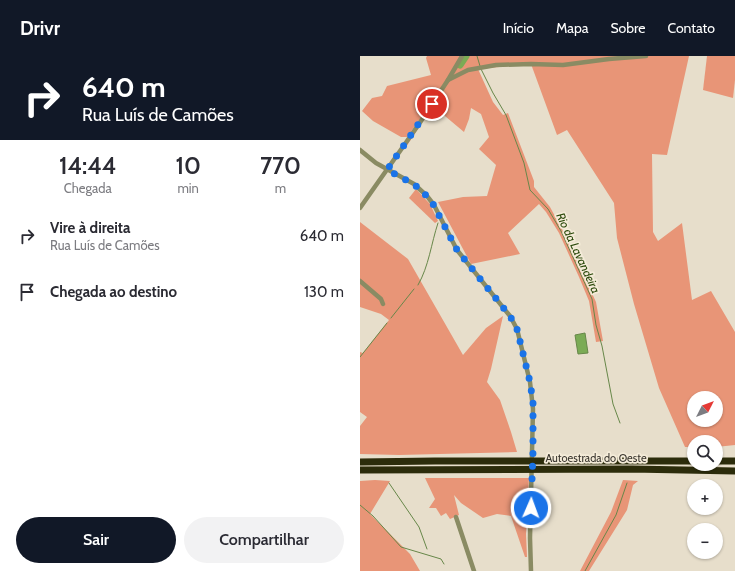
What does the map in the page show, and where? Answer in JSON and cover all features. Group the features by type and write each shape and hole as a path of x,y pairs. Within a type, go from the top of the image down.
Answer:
{"highway":[{"path":"723,460 735,461"},
{"name":"Autoestrada do Oeste","path":"360,462 687,461"},
{"name":"Autoestrada do Oeste","path":"360,470 632,469 735,471"}],"street":[{"path":"360,208 448,80 462,56"},
{"path":"448,80 468,70 496,65 563,65 609,57 646,56"},
{"path":"360,150 371,160 414,184 431,200 457,250 514,324 521,342 531,388 533,409 530,538 531,571"},
{"path":"360,281 382,299 383,304"},
{"path":"456,517 474,571"}],"shaded area":[{"path":"427,56 689,56 667,155 652,154 653,232 658,241 682,223 692,300 711,291 735,332 735,445 723,446 723,435 687,435 687,447 685,447 659,388 634,304 617,238 614,203 567,130 557,135 531,64 478,69 493,102 503,115 508,113 534,181 534,187 550,207 562,229 596,302 603,341 596,342 589,301 559,233 546,212 539,204 508,233 520,254 471,264 438,202 463,197 487,196 496,165 479,149 489,137 481,114 471,108 464,132 433,106 406,147 404,145 435,98 407,137 401,137 373,121 362,111 372,98 382,96 387,86 431,75 426,58"},
{"path":"707,56 735,56 733,98 703,90"},
{"path":"416,189 430,204 438,221 435,223 409,198"},
{"path":"360,222 408,259 463,355 486,328 503,316 487,382 500,400 517,452 399,455 360,454 360,426 367,417 360,412 360,352 363,353 389,320 381,314 360,307"},
{"path":"585,333 588,353 578,354 575,335"},
{"path":"425,478 529,478 526,534 527,557 525,557 511,516 497,514 483,518 461,503 454,495 459,515 450,519 446,513 441,516 436,508 429,508 435,499"},
{"path":"623,480 638,481 633,485 627,510 589,571 580,571 611,512"},
{"path":"360,481 390,481 370,514 410,554 420,571 360,571"}],"waterway":[{"path":"460,65 466,56"},
{"name":"Rio da Lavandeira","path":"477,56 480,66"},
{"name":"Rio da Lavandeira","path":"481,69 506,115 524,163 530,190 548,209 561,231 592,299 613,404 620,423"},
{"path":"418,285 427,263 438,223"},
{"path":"391,318 414,289"},
{"path":"360,357 387,323"},
{"path":"389,483 419,527 427,549"},
{"name":"Rio da Lavandeira","path":"585,571 616,515 627,483"},
{"path":"360,505 373,516 401,547 441,559 444,564"}],"route":[{"path":"432,104 387,170 414,184 431,200 457,250 510,316 517,329 530,382 533,402 531,508"}]}
